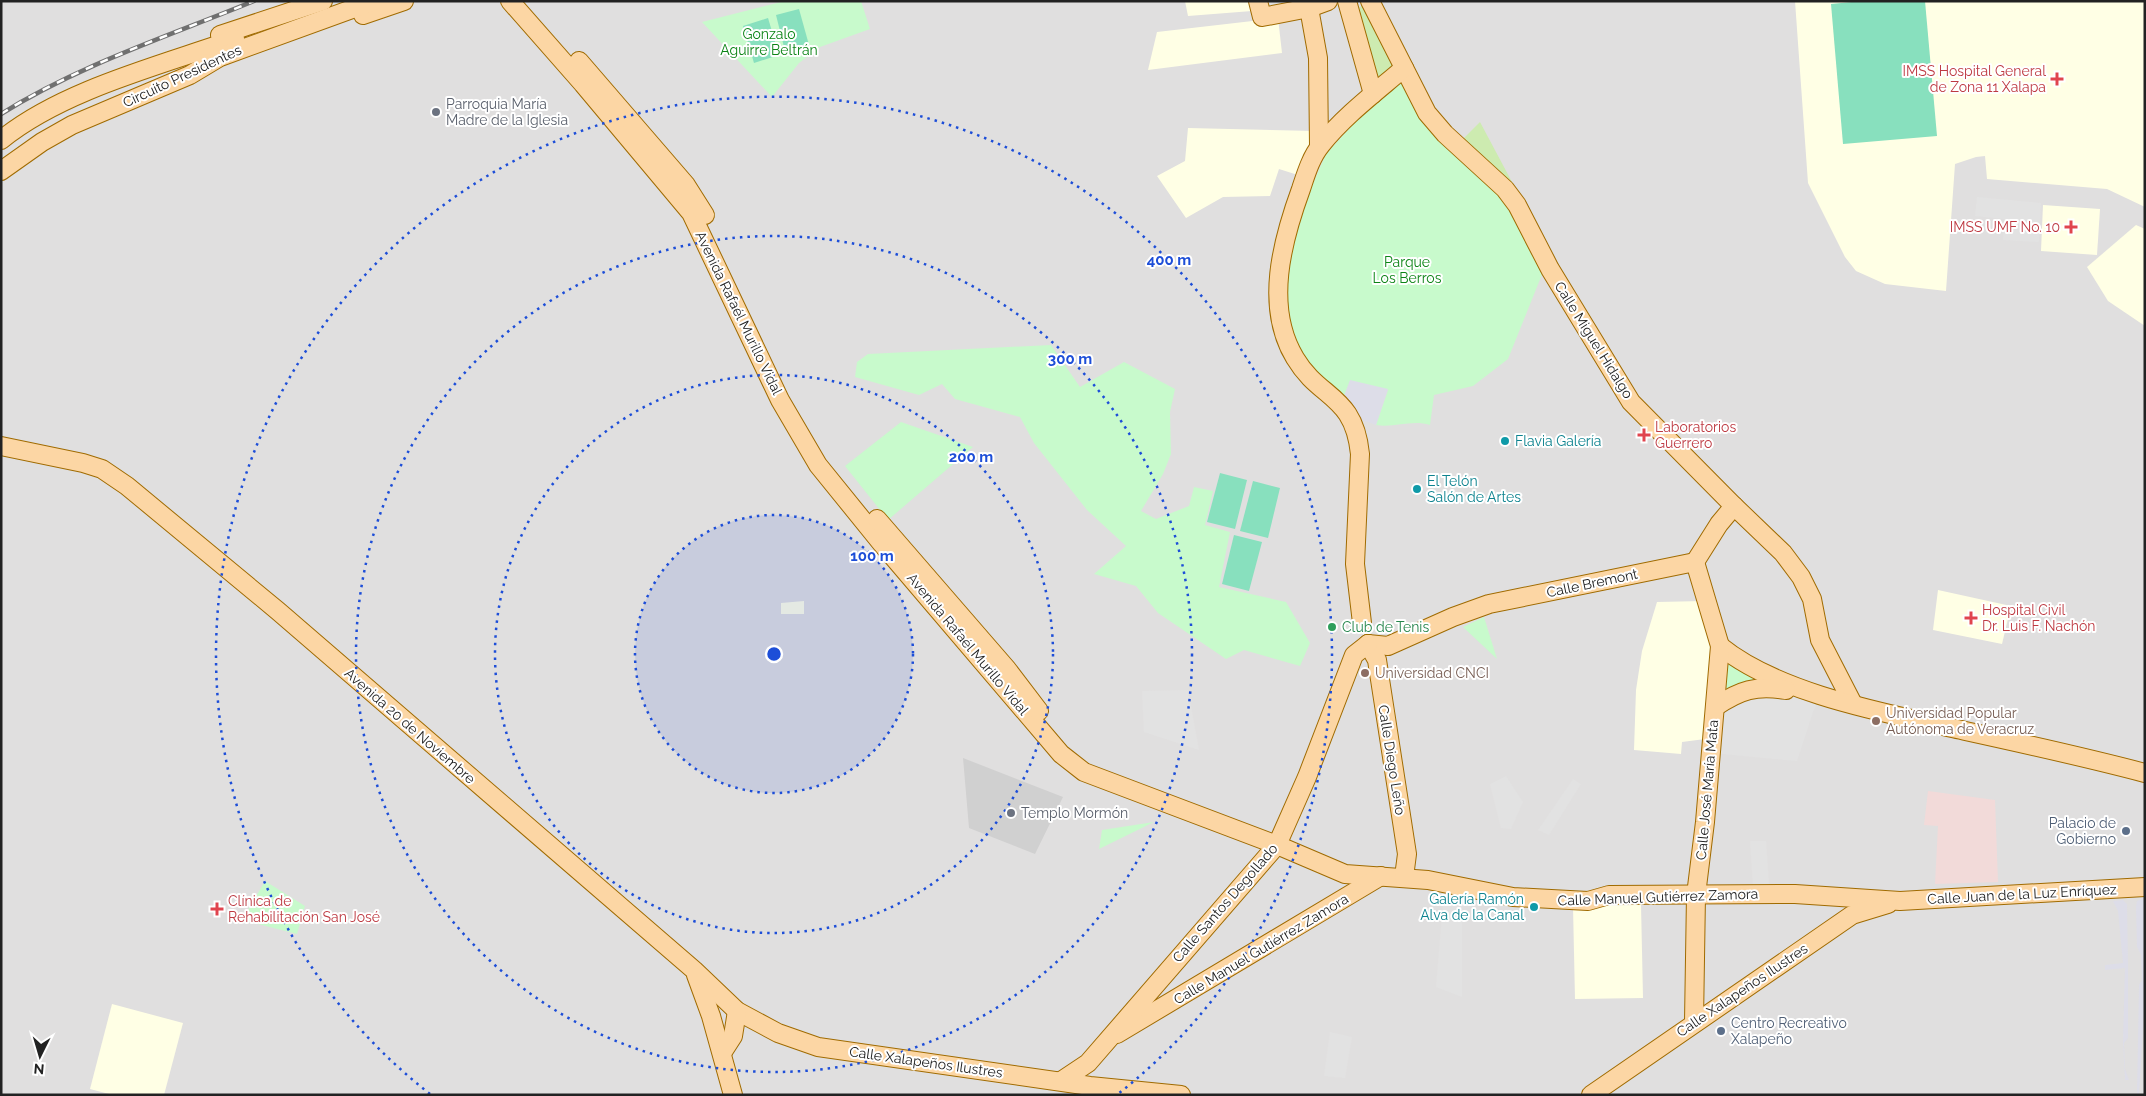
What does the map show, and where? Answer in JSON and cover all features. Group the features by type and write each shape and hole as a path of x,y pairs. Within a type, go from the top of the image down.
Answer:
{"main road":[{"path":"154,66 187,46 323,1"},
{"name":"Circuito Presidentes","path":"1,171 42,142 72,125 190,75 248,40 344,1"},
{"name":"Circuito Presidentes","path":"1,140 59,104 154,66 248,40 374,1"},
{"name":"Avenida Rafaél Murillo Vidal","path":"510,1 529,11 686,185 700,205 810,434 826,458 1007,669 1067,746 1087,762 1279,841 1350,866 1356,874 1381,876"},
{"path":"1260,9 1309,8 1328,1"},
{"path":"1347,1 1373,94"},
{"name":"Calle Miguel Hidalgo","path":"1370,1 1433,120 1445,134 1505,189 1517,205 1550,269 1632,402 1783,553 1801,577 1812,599 1820,640 1853,704"},
{"path":"190,75 403,2"},
{"path":"1309,8 1318,58 1319,146 1299,195 1284,245 1279,273 1281,321 1287,341 1304,372 1349,413 1355,427 1360,454 1355,564 1362,623"},
{"path":"1319,146 1373,94 1404,68"},
{"name":"Avenida 20 de Noviembre","path":"1,446 83,463 102,469 127,486 278,611 694,970 711,1016 733,1095"},
{"path":"1695,562 1719,524 1734,506"},
{"name":"Calle Bremont","path":"1368,644 1388,646 1453,617 1489,604 1695,562"},
{"name":"Calle José María Mata","path":"1694,1022 1696,895 1720,646 1695,562"},
{"name":"Calle Santos Degollado","path":"1061,1081 1088,1063 1104,1042 1279,841 1354,655 1368,644"},
{"name":"Calle Diego Leño","path":"1368,644 1377,660 1407,854 1404,877"},
{"path":"1720,646 1737,660 1758,671 1821,695 2145,773"},
{"path":"1715,707 1746,690 1764,686 1821,695"},
{"name":"Calle Manuel Gutiérrez Zamora","path":"1104,1042 1381,876 1404,877 1513,897 1551,900 1588,901 1608,895 1796,894 1900,900"},
{"name":"Calle Juan de la Luz Enríquez","path":"1900,900 2145,887"},
{"name":"Calle Xalapeños Ilustres","path":"1592,1095 1694,1022 1852,915 1900,900"},
{"name":"Calle Xalapeños Ilustres","path":"694,970 737,1011 778,1034 818,1047 1090,1086 1181,1095"},
{"path":"711,1016 722,1011 737,1011 733,1036 722,1053"},
{"path":"1088,1063 1090,1086"}],"shaded area":[{"path":"1,1 2145,1 2145,1095 1,1095"},
{"path":"1185,1 1249,1 1252,11 1188,16"},
{"path":"1795,1 2145,1 2145,207 2107,189 1987,179 1985,156 1976,157 1955,164 1946,291 1885,284 1856,271 1845,257 1808,183"},
{"path":"1278,18 1282,53 1148,70 1157,32"},
{"path":"1188,128 1315,131 1301,176 1279,169 1270,196 1223,197 1186,218 1157,176 1185,161"},
{"path":"1977,197 2041,203 2039,242 2003,240 2004,219 1975,216"},
{"name":"IMSS UMF No. 10","path":"2043,205 2100,209 2097,255 2041,251"},
{"path":"2136,225 2145,229 2145,326 2108,301 2087,267"},
{"path":"1350,380 1388,389 1376,425 1357,418 1342,401"},
{"name":"Hospital Civil Dr. Luis F. Nachón","path":"1938,590 2011,606 2002,644 1933,630"},
{"path":"804,601 804,614 781,614 781,603"},
{"path":"1704,601 1712,643 1705,739 1682,742 1681,754 1634,750 1636,690 1642,651 1657,602"},
{"path":"1188,690 1199,750 1144,732 1142,691"},
{"path":"1752,693 1821,695 1813,712 1797,761 1711,753 1721,709"},
{"name":"Templo Mormón","path":"963,758 1063,797 1035,854 969,828"},
{"path":"1506,776 1523,802 1511,829 1501,828 1490,784"},
{"path":"1573,779 1581,784 1549,835 1538,830"},
{"path":"1928,791 1995,800 1998,882 1935,884 1938,826 1924,825"},
{"path":"1750,841 1766,841 1769,884 1753,886"},
{"path":"1444,891 1462,894 1462,997 1436,987"},
{"path":"2145,898 2145,995 2139,1095 2137,1095 2139,985 2142,980 2141,955 2137,947 2136,907 2137,901"},
{"path":"2123,900 2127,904 2128,1038 2124,1043 2125,1069 2129,1080 2125,1080 2123,1041 2125,968 2105,970 2105,965 2123,963 2118,911 2113,901"},
{"path":"1641,905 1643,998 1575,999 1573,906"},
{"path":"112,1004 183,1023 164,1095 113,1095 90,1089"},
{"path":"1330,1032 1352,1037 1345,1078 1324,1076"}],"green space":[{"name":"Gonzalo Aguirre Beltrán","path":"785,1 861,1 870,29 820,47 799,63 772,97 702,22"},
{"path":"1862,1 1925,1 1937,136 1843,144 1831,4"},
{"path":"1366,6 1397,67 1376,87 1358,8"},
{"path":"799,9 809,45 785,51 776,15"},
{"path":"768,18 779,55 754,63 743,26"},
{"name":"Parque Los Berros","path":"1402,79 1513,206 1543,272 1508,359 1473,386 1434,395 1430,425 1417,423 1383,426 1376,425 1388,390 1342,401 1291,351 1282,255 1326,154 1376,99"},
{"path":"1480,122 1520,197 1462,140"},
{"path":"1051,345 1080,387 1124,362 1175,389 1170,412 1171,454 1163,474 1141,511 1156,519 1189,506 1194,487 1213,491 1205,525 1230,532 1219,587 1286,602 1310,643 1300,666 1244,650 1226,659 1158,613 1136,586 1094,574 1126,546 1087,510 1034,443 1020,417 955,399 942,384 919,395 855,377 857,362 868,354"},
{"path":"901,422 973,447 888,520 845,466"},
{"path":"1220,473 1247,480 1235,529 1207,522"},
{"path":"1253,481 1280,488 1268,538 1240,531"},
{"path":"1234,535 1262,542 1249,591 1222,584"},
{"path":"1484,617 1497,659 1463,627"},
{"path":"1727,657 1766,679 1721,697"},
{"path":"1154,822 1099,849 1102,830"},
{"path":"265,881 305,906 297,934 242,920"}],"railway":[{"path":"1,114 61,81 93,66 254,1"}],"place":[{"name":"IMSS Hospital General de Zona 11 Xalapa","path":"2057,79"},
{"name":"Parroquia María Madre de la Iglesia","path":"436,112"},
{"name":"IMSS UMF No. 10","path":"2071,227"},
{"name":"Laboratorios Guerrero","path":"1644,435"},
{"name":"Flavia Galería","path":"1505,441"},
{"name":"El Telón Salón de Artes","path":"1417,489"},
{"name":"Hospital Civil Dr. Luis F. Nachón","path":"1971,618"},
{"name":"Club de Tenis","path":"1332,627"},
{"name":"Universidad CNCI","path":"1365,673"},
{"name":"Universidad Popular Autónoma de Veracruz","path":"1876,721"},
{"name":"Templo Mormón","path":"1011,813"},
{"name":"Palacio de Gobierno","path":"2126,831"},
{"name":"Galería Ramón Alva de la Canal","path":"1534,907"},
{"name":"Clínica de Rehabilitación San José","path":"217,909"},
{"name":"Centro Recreativo Xalapeño","path":"1721,1031"}]}
